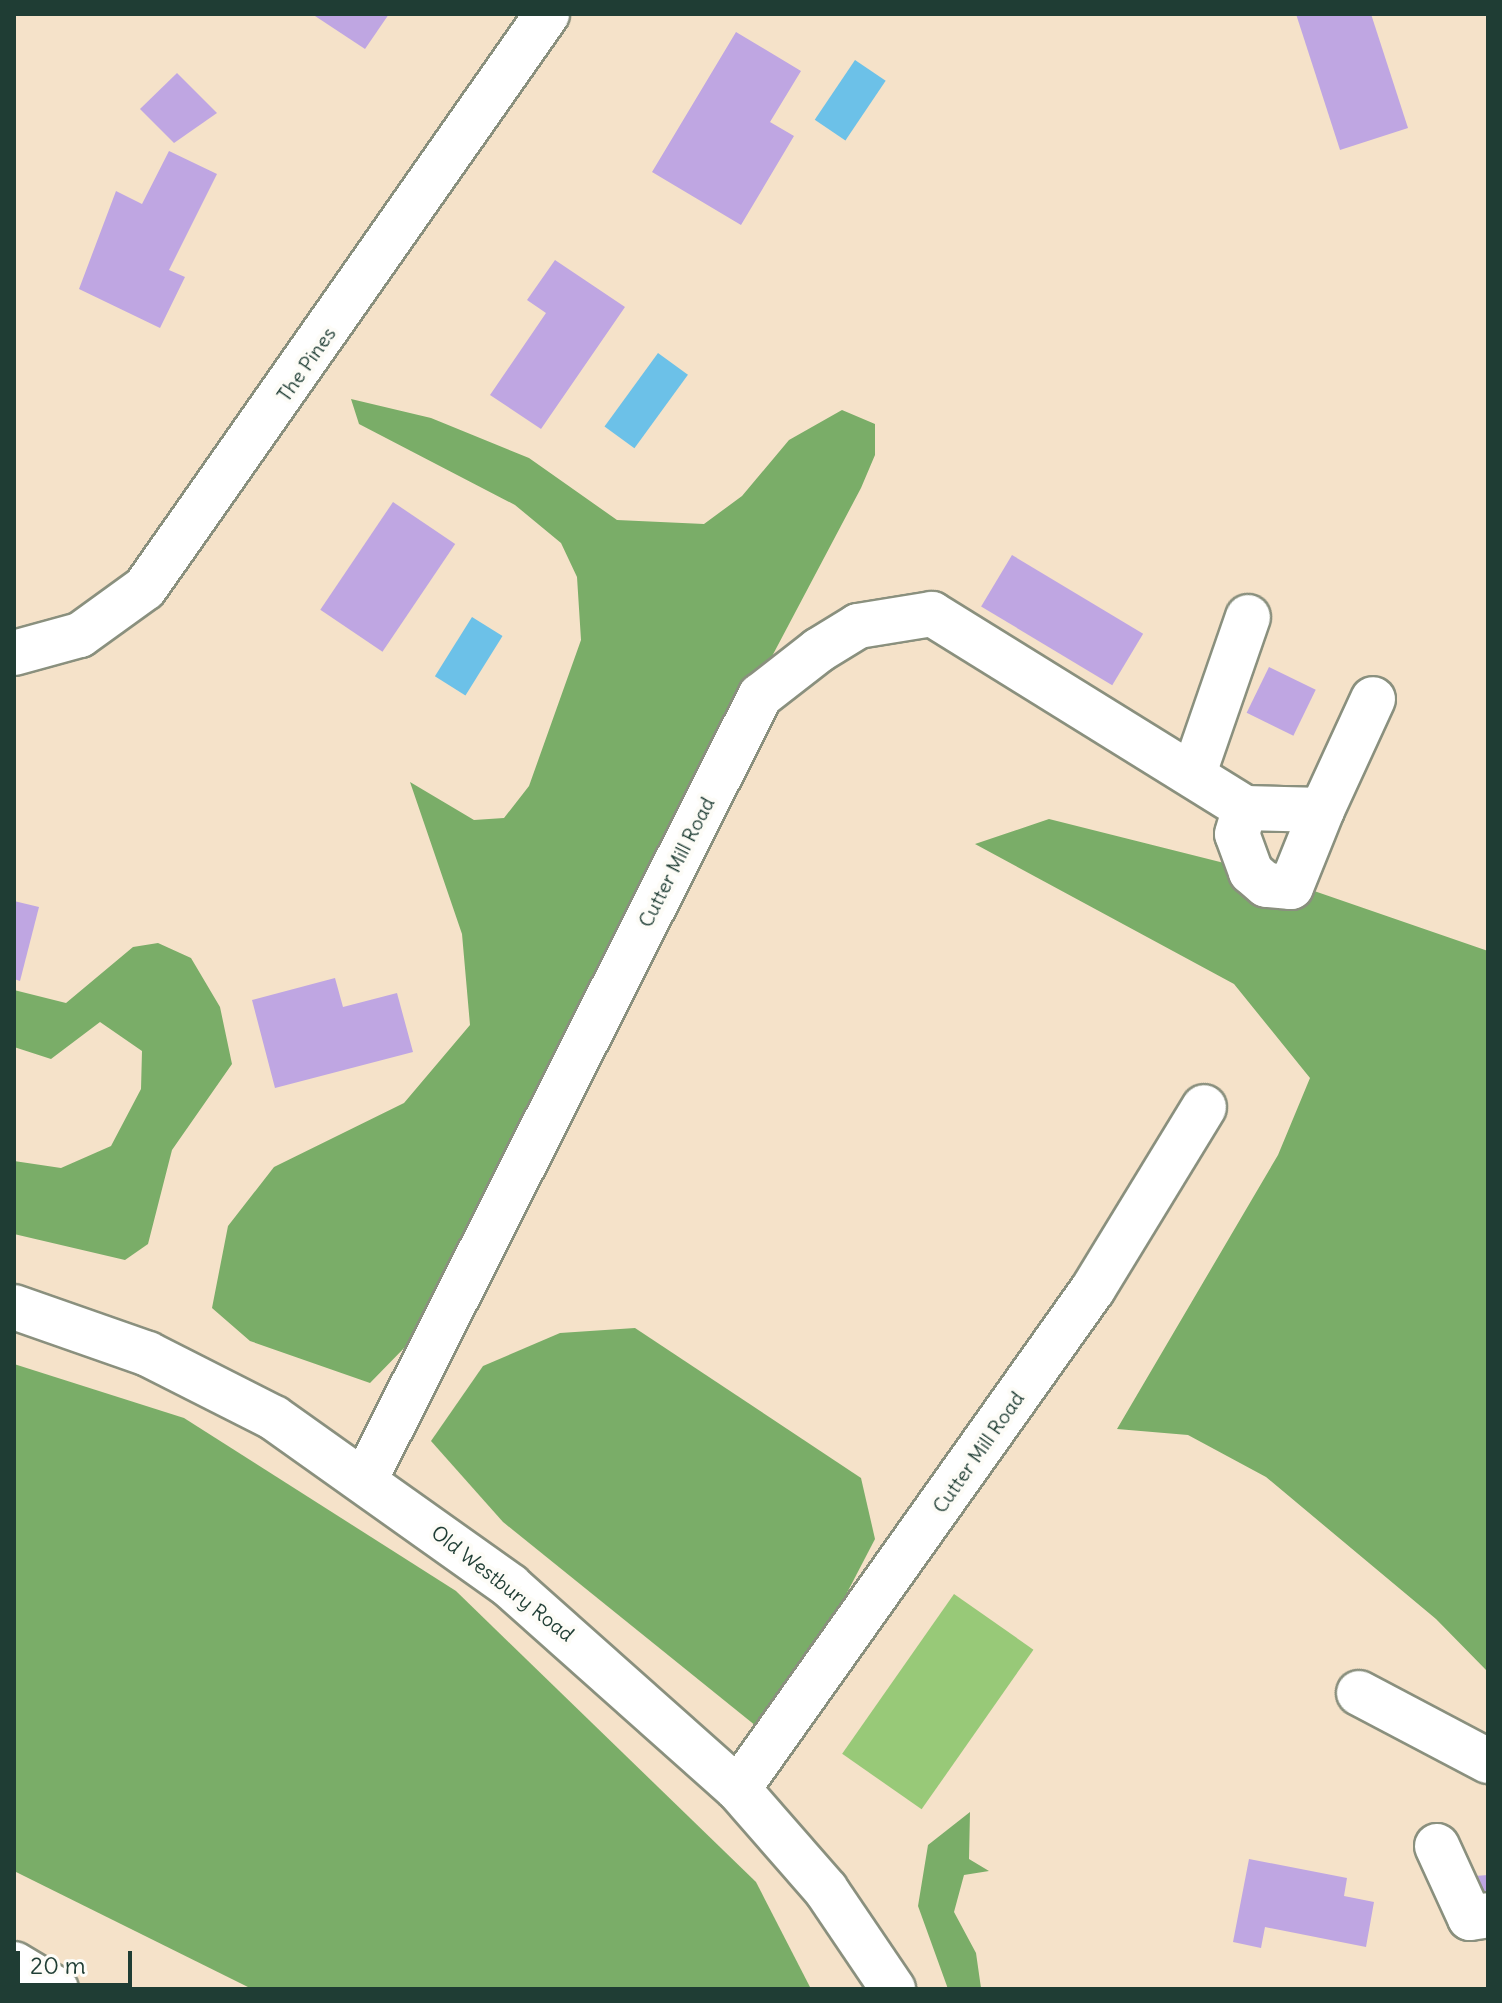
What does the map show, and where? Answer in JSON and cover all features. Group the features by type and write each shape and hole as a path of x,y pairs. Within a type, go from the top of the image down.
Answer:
{"main road":[{"name":"The Pines","path":"14,653 80,635 145,588 547,14"},
{"name":"Cutter Mill Road","path":"366,1478 760,696 858,626 932,614 1194,773 1245,808"},
{"path":"1194,773 1248,617"},
{"path":"1322,810 1245,808 1237,834 1251,872 1266,885 1291,887 1373,699"},
{"name":"Cutter Mill Road","path":"738,1789 1093,1289 1204,1107"},
{"name":"Old Westbury Road","path":"14,1307 192,1374 366,1478 547,1617 738,1789 826,1890 893,1989"},
{"path":"1359,1693 1488,1761"},
{"path":"1437,1846 1470,1918 1488,1915"},
{"path":"14,1964 56,1989"}],"green space":[{"path":"351,399 431,418 529,458 617,520 704,524 742,496 789,440 842,410 875,424 875,455 861,488 409,1343 370,1383 250,1341 212,1308 228,1226 274,1167 404,1103 470,1025 462,934 410,782 474,820 504,818 529,786 581,640 577,577 561,543 515,505 359,424"},
{"path":"1049,819 1256,871 1488,951 1488,1672 1436,1619 1266,1477 1188,1435 1117,1429 1278,1155 1310,1078 1234,984 975,844"},
{"path":"158,943 191,958 220,1007 232,1064 172,1150 148,1244 125,1260 14,1234 14,1161 61,1168 111,1146 141,1089 142,1051 100,1022 51,1059 14,1047 14,990 66,1003 133,947"},
{"path":"635,1328 861,1478 875,1539 799,1685 756,1726 503,1522 431,1441 483,1366 560,1333"},
{"path":"14,1364 184,1418 456,1591 756,1882 811,1989 252,1989 14,1871"},
{"path":"954,1594 1033,1650 922,1809 842,1754"},
{"path":"970,1812 969,1859 989,1871 964,1875 954,1912 976,1953 981,1988 1057,1989 948,1989 918,1906 928,1845"}],"water":[{"path":"855,60 886,81 845,140 815,120"},
{"path":"658,353 688,375 634,448 605,427"},
{"path":"472,617 503,636 465,695 435,676"}],"building":[{"path":"312,14 389,14 365,49"},
{"path":"1296,14 1371,14 1408,128 1340,150"},
{"path":"736,32 801,71 770,122 794,136 741,225 652,172"},
{"path":"177,73 217,113 174,143 140,109"},
{"path":"169,151 217,174 169,270 185,277 160,328 79,289 116,191 142,204"},
{"path":"555,260 625,307 541,429 490,395 546,313 527,300"},
{"path":"393,502 455,544 382,652 320,610"},
{"path":"1012,555 1143,634 1112,685 981,606"},
{"path":"1269,667 1316,690 1293,736 1247,713"},
{"path":"14,901 39,907 20,981 14,979"},
{"path":"335,978 343,1007 397,993 413,1052 275,1088 252,1000"},
{"path":"1249,1859 1347,1878 1344,1896 1374,1902 1366,1947 1265,1927 1261,1948 1233,1942"},
{"path":"1488,1875 1488,1901 1461,1877"}]}
